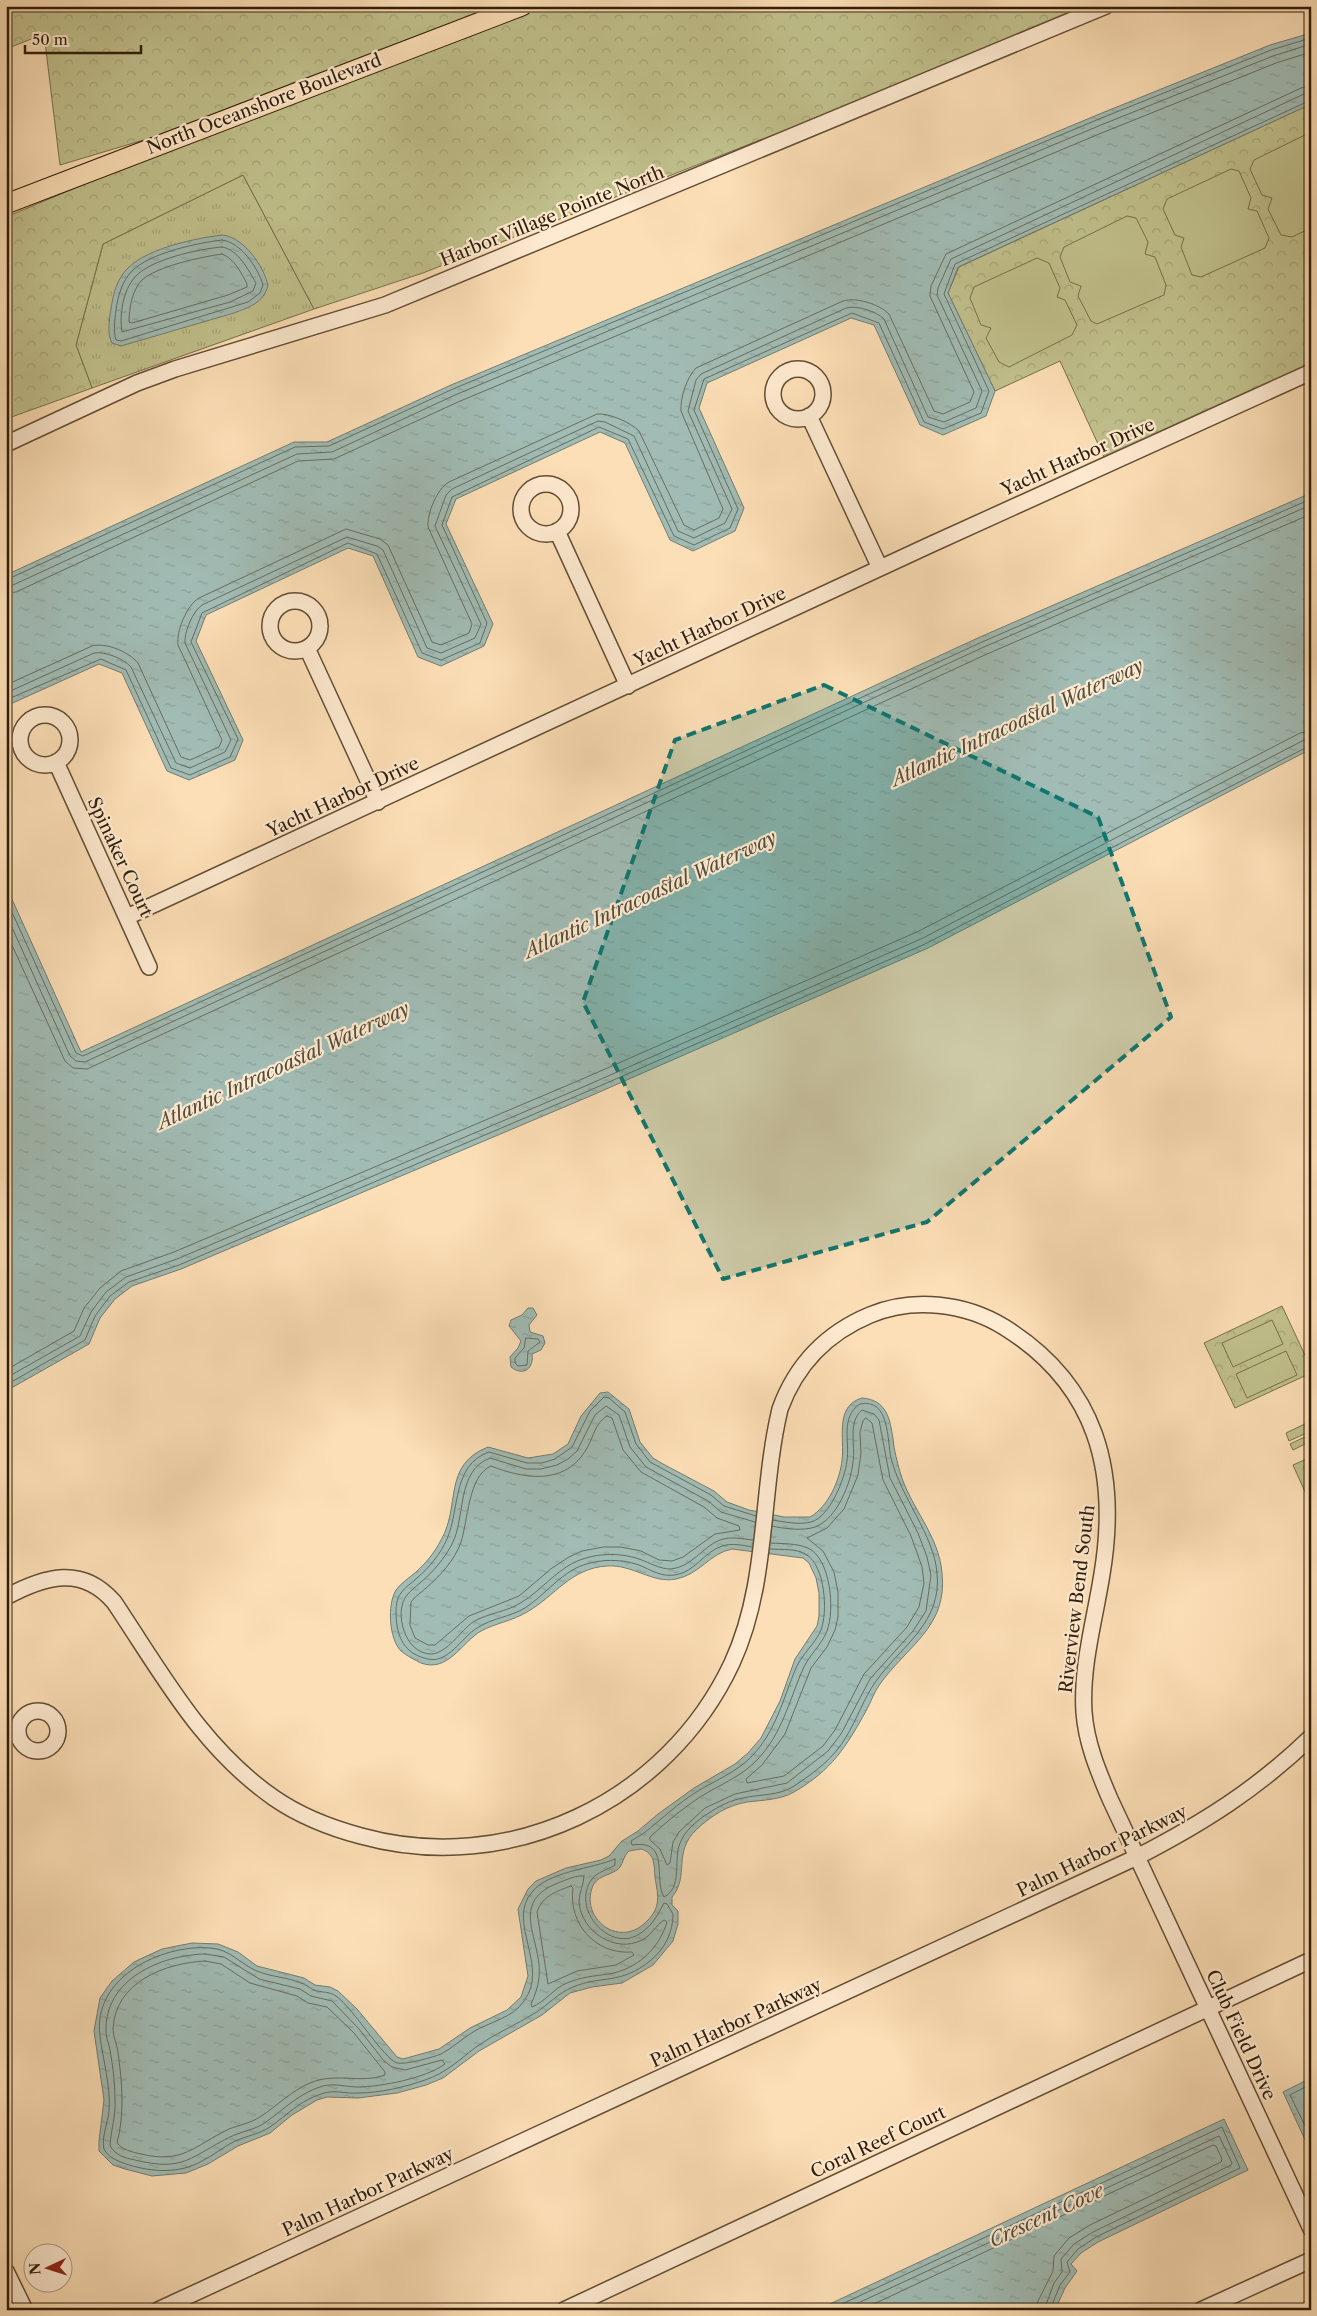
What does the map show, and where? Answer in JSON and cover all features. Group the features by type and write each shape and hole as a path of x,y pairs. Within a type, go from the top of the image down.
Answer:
{"main road":[{"name":"North Oceanshore Boulevard","path":"6,204 522,6"}],"street":[{"name":"Harbor Village Pointe North","path":"6,444 137,383 175,369 385,305 1106,6"},
{"name":"Yacht Harbor Drive","path":"127,917 880,568 1311,372"},
{"path":"809,416 880,568"},
{"path":"557,531 628,686"},
{"path":"306,648 378,802"},
{"name":"Spinaker Court","path":"56,762 149,967"},
{"name":"Riverview Bend South","path":"6,1597 31,1584 51,1580 80,1579 95,1584 114,1602 201,1730 224,1756 264,1791 305,1816 338,1830 395,1845 448,1849 512,1838 568,1822 606,1803 656,1766 685,1737 722,1682 748,1622 757,1583 778,1417 792,1382 811,1355 828,1339 864,1318 901,1306 952,1308 999,1324 1028,1343 1069,1387 1084,1412 1098,1443 1105,1471 1108,1499 1107,1535 1086,1671 1084,1713 1088,1738 1099,1775 1137,1857"},
{"name":"Palm Harbor Parkway","path":"158,2310 1137,1857 1207,1820 1272,1773 1311,1737"},
{"name":"Club Field Drive","path":"1137,1857 1311,2229"},
{"name":"Coral Reef Court","path":"564,2310 1311,1960"},
{"path":"1201,2310 1311,2260"},
{"path":"6,2271 25,2310"}],"highlighted area":[{"path":"824,685 1098,817 1171,1017 927,1222 723,1279 583,1002 675,740"}],"green space":[{"path":"6,6 500,6 167,133 60,165 44,34 6,49"},
{"path":"545,6 1086,6 788,129 423,273 314,309 243,175 103,244 76,345 92,388 6,419 6,217 173,147"},
{"path":"1311,104 1311,376 1109,468 1060,361 995,391 948,293 959,267"},
{"path":"1311,132 1311,228 1292,237 1281,235 1268,209 1272,198 1262,195 1250,169 1254,160"},
{"path":"1231,169 1239,171 1251,198 1248,209 1257,211 1269,238 1265,248 1201,277 1192,275 1181,247 1184,238 1175,235 1163,209 1167,199"},
{"path":"243,175 314,309 92,388 76,345 103,244"},
{"path":"1127,216 1136,218 1148,242 1145,254 1155,257 1166,285 1164,295 1097,324 1091,321 1078,296 1081,286 1070,282 1060,257 1064,247"},
{"path":"1037,258 1049,263 1060,288 1057,297 1065,300 1077,325 1072,335 1009,367 999,362 986,338 991,328 981,325 970,298 974,287"},
{"path":"1282,1306 1311,1368 1311,1373 1235,1408 1204,1343"},
{"path":"1272,1320 1283,1344 1233,1367 1222,1343"},
{"path":"1286,1351 1297,1375 1247,1398 1236,1374"},
{"path":"1311,1421 1311,1431 1289,1441 1286,1433"},
{"path":"1311,1434 1311,1441 1293,1450 1290,1444"},
{"path":"1311,1457 1311,1502 1310,1503 1293,1465"}],"water":[{"path":"1311,33 1311,104 958,267 948,293 995,391 986,416 943,435 920,425 874,325 851,318 707,383 699,408 744,508 735,531 693,551 670,540 625,443 600,432 456,499 446,524 493,624 484,646 441,666 418,657 373,556 348,548 206,615 196,641 243,740 235,760 189,780 167,771 122,673 99,664 6,706 6,575 294,442 327,442 451,385 1097,115 1270,45"},
{"path":"223,235 231,237 245,247 262,269 268,285 263,296 255,304 234,313 121,346 112,343 109,327 113,298 116,286 129,267 148,254 160,249 187,241"},
{"name":"Atlantic Intracoastal Waterway","path":"1311,493 1311,749 928,948 588,1097 181,1269 132,1286 115,1299 100,1318 89,1344 6,1391 6,886 81,1052 980,637"},
{"path":"528,1308 533,1308 537,1315 529,1325 530,1332 543,1336 545,1343 541,1350 532,1354 530,1367 527,1370 520,1371 511,1367 510,1357 521,1341 509,1326 511,1320 522,1315"},
{"path":"608,1392 629,1409 640,1442 653,1458 714,1491 727,1502 749,1510 784,1517 810,1517 828,1500 841,1468 843,1424 847,1408 853,1402 862,1398 877,1402 886,1412 900,1472 905,1485 936,1546 940,1559 942,1592 939,1608 932,1622 880,1684 859,1724 844,1747 837,1757 818,1775 789,1795 740,1803 727,1808 708,1820 689,1838 683,1855 680,1881 672,1897 672,1905 678,1911 678,1924 673,1941 653,1965 622,1983 592,1987 570,1993 542,2015 479,2051 443,2078 426,2085 397,2093 358,2098 327,2097 317,2100 292,2115 270,2133 238,2146 208,2164 186,2173 152,2176 113,2165 99,2151 104,2100 94,2031 100,1998 112,1981 134,1962 162,1949 192,1943 218,1944 238,1952 257,1966 304,1978 315,1985 330,1987 338,1991 357,2009 397,2057 403,2059 439,2049 470,2028 507,2010 521,1997 528,1976 518,1909 528,1889 536,1881 566,1868 601,1860 609,1856 622,1841 638,1831 658,1814 694,1788 735,1764 761,1738 780,1701 795,1659 817,1626 819,1593 816,1578 809,1563 803,1558 732,1549 717,1555 684,1577 667,1580 616,1566 594,1568 573,1577 527,1612 481,1631 454,1655 439,1664 421,1663 403,1653 397,1646 392,1630 390,1613 393,1596 398,1587 423,1565 439,1544 447,1527 458,1475 464,1464 474,1455 488,1447 528,1458 553,1454 568,1444 581,1416 600,1393","holes":["641,1849 651,1856 654,1864 658,1897 655,1911 637,1929 626,1932 606,1927 592,1911 590,1900 594,1884 599,1879 619,1868 629,1851"]},
{"path":"1311,2078 1311,2142 1307,2144 1283,2092"},
{"name":"Crescent Cove","path":"1224,2119 1248,2170 1098,2242 1081,2253 1071,2264 1077,2271 1065,2288 1055,2310 817,2310"}]}
